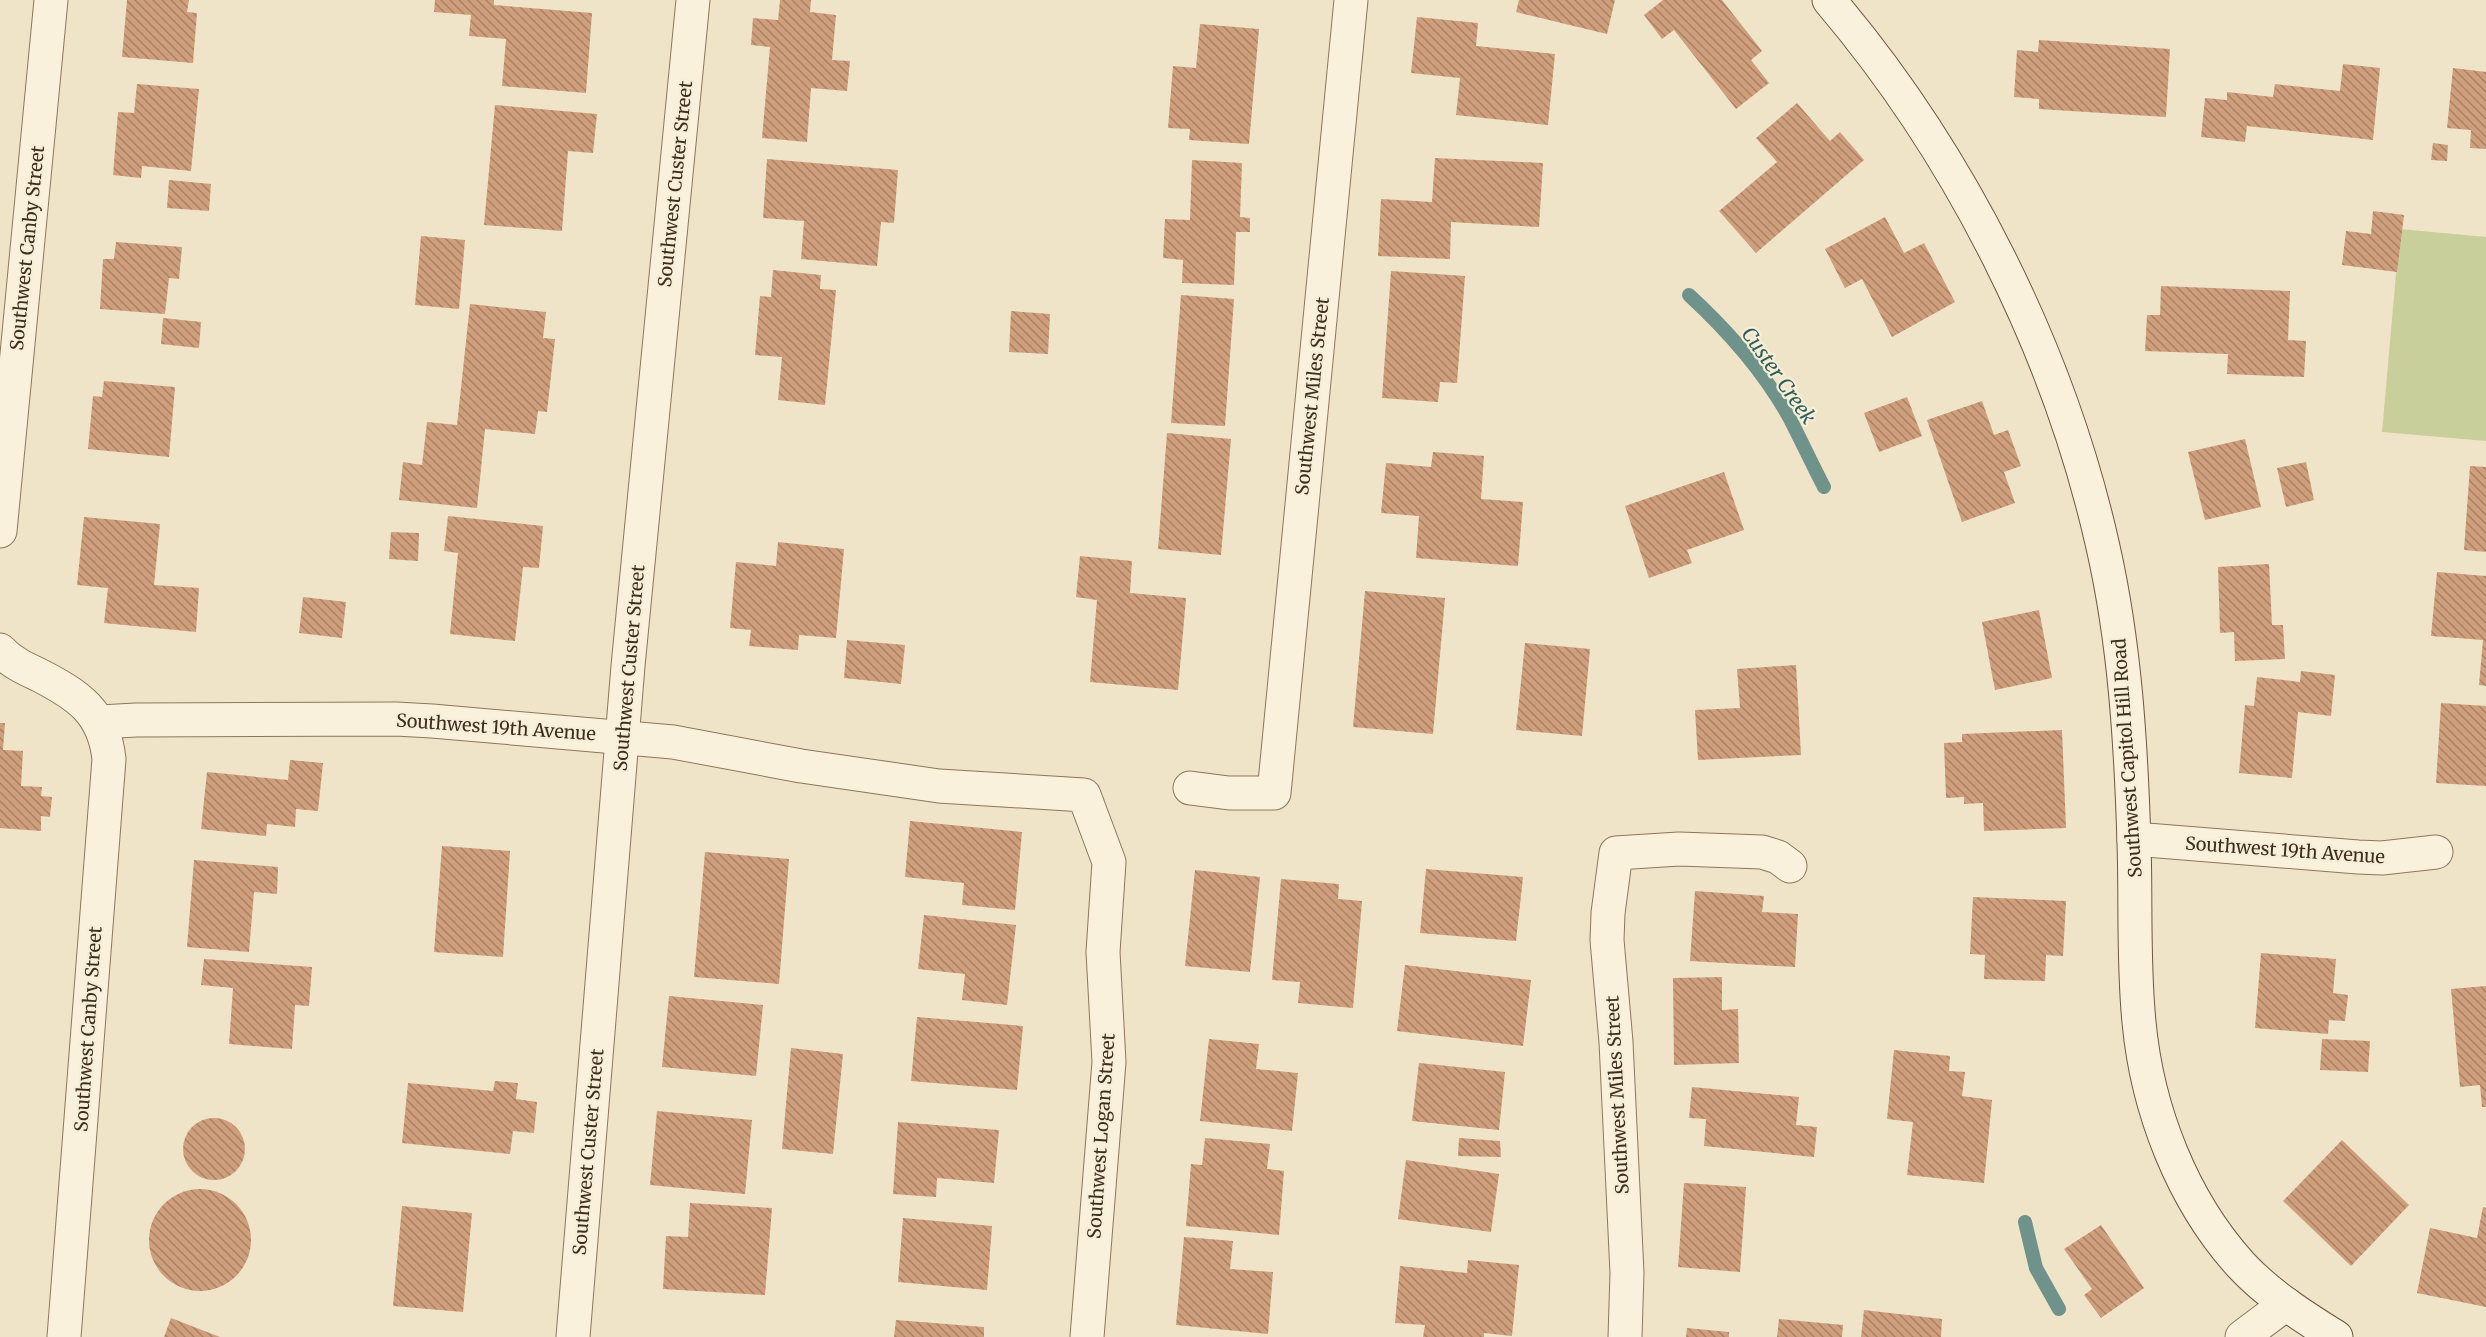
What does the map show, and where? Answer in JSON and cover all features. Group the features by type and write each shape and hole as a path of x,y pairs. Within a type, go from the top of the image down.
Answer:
{"street":[{"name":"Southwest Canby Street","path":"0,531 51,0"},
{"name":"Southwest Custer Street","path":"573,1337 622,736 693,0"},
{"name":"Southwest Miles Street","path":"1190,788 1229,793 1274,793 1351,0"},
{"name":"Southwest Capitol Hill Road","path":"1829,0 1854,29 1924,128 1981,223 2009,278 2063,406 2091,495 2104,550 2121,648 2134,839 2138,1018 2146,1073 2156,1112 2173,1159 2222,1241 2242,1265 2286,1304 2336,1337"},
{"path":"0,651 12,662 70,692 100,722"},
{"name":"Southwest 19th Avenue","path":"100,722 396,719 622,736 672,742 801,766 939,786 1084,795"},
{"name":"Southwest Canby Street","path":"64,1337 110,759 107,740 100,722"},
{"name":"Southwest Logan Street","path":"1084,795 1107,855 1109,871 1103,960 1109,1062 1087,1337"},
{"name":"Southwest 19th Avenue","path":"2134,839 2358,857 2382,858 2436,852"},
{"name":"Southwest Miles Street","path":"1625,1337 1626,1273 1616,1042 1607,940 1616,853 1679,849 1762,852 1778,857 1790,866"},
{"path":"2242,1337 2286,1304"}],"green space":[{"path":"2400,229 2486,237 2486,441 2382,432"}],"building":[{"path":"127,0 189,0 187,12 197,13 193,63 122,57"},
{"path":"435,0 494,0 494,5 592,13 586,93 502,86 506,39 469,36 471,15 434,12"},
{"path":"780,0 811,0 810,12 836,15 832,60 850,61 847,91 811,88 807,142 762,138 770,47 751,45 753,18 778,20"},
{"path":"1519,0 1615,0 1607,34 1516,12"},
{"path":"1663,0 1722,0 1762,51 1751,60 1769,83 1736,109 1674,30 1662,39 1644,15"},
{"path":"1417,17 1478,23 1476,46 1555,54 1548,125 1456,115 1460,78 1411,73"},
{"path":"1200,24 1259,29 1249,144 1189,140 1190,129 1168,128 1173,66 1196,68"},
{"path":"2039,40 2170,49 2166,117 2039,109 2039,99 2014,97 2017,50 2038,52"},
{"path":"2343,64 2380,68 2373,140 2247,126 2245,142 2201,137 2205,98 2227,100 2227,92 2273,97 2275,84 2340,91"},
{"path":"2453,68 2486,72 2486,149 2470,148 2471,130 2447,128"},
{"path":"137,84 199,89 191,171 142,166 141,178 113,175 118,112 134,113"},
{"path":"1797,103 1830,141 1840,132 1864,160 1756,253 1719,211 1777,162 1756,138"},
{"path":"495,105 597,114 593,153 568,151 562,231 484,225"},
{"path":"2433,143 2448,145 2447,161 2431,160"},
{"path":"1435,158 1543,163 1539,227 1451,222 1450,259 1378,256 1381,199 1432,202"},
{"path":"767,159 898,170 894,223 881,222 877,266 801,259 804,221 763,218"},
{"path":"1192,160 1242,163 1240,217 1250,218 1250,232 1236,232 1234,285 1182,283 1183,260 1163,258 1165,219 1190,220"},
{"path":"169,180 211,184 209,211 167,208"},
{"path":"2373,211 2404,215 2397,272 2342,265 2346,231 2371,234"},
{"path":"1885,217 1904,253 1924,243 1955,302 1892,337 1862,279 1845,288 1825,249"},
{"path":"421,236 465,240 459,309 415,305"},
{"path":"116,242 182,247 179,279 169,278 165,314 100,309 103,259 114,259"},
{"path":"773,270 821,275 820,289 836,290 825,405 778,400 782,357 755,355 760,296 771,297"},
{"path":"1391,271 1465,276 1457,383 1440,382 1438,402 1382,398"},
{"path":"2161,286 2290,291 2288,340 2306,341 2304,377 2227,374 2228,354 2145,351 2147,315 2160,315"},
{"path":"1181,295 1234,299 1225,426 1171,423"},
{"path":"470,304 546,312 543,338 555,339 547,412 538,411 535,434 485,429 477,508 399,500 403,462 422,465 427,422 457,425"},
{"path":"1011,311 1050,314 1048,354 1009,352"},
{"path":"163,318 201,322 199,348 161,344"},
{"path":"104,381 175,387 169,457 88,449 93,396 102,397"},
{"path":"1907,397 1922,436 1879,452 1864,413"},
{"path":"1982,401 1994,435 2008,430 2021,466 2004,472 2015,503 1962,522 1927,420"},
{"path":"1167,433 1231,439 1221,555 1158,549"},
{"path":"2245,439 2261,507 2205,520 2188,452"},
{"path":"1433,452 1484,456 1481,499 1523,502 1518,566 1416,558 1419,516 1381,513 1386,463 1431,467"},
{"path":"2306,462 2314,500 2286,507 2277,468"},
{"path":"2470,466 2486,467 2486,552 2464,550"},
{"path":"1724,472 1744,530 1687,550 1692,563 1649,578 1625,506"},
{"path":"448,516 543,526 539,568 523,567 515,641 450,634 458,553 444,551"},
{"path":"84,517 160,524 154,585 199,588 196,632 104,623 108,588 77,585"},
{"path":"391,532 419,533 418,561 389,559"},
{"path":"778,542 844,549 836,638 799,635 798,650 749,646 751,630 730,628 736,562 776,566"},
{"path":"1080,556 1132,561 1130,593 1186,598 1178,690 1090,682 1097,600 1076,597"},
{"path":"2269,564 2272,625 2283,625 2285,659 2235,661 2234,632 2220,633 2218,567"},
{"path":"2437,572 2486,576 2486,686 2479,685 2483,640 2431,636"},
{"path":"1365,591 1445,598 1433,734 1353,727"},
{"path":"303,597 346,602 342,638 299,633"},
{"path":"2039,610 2052,678 1995,690 1982,622"},
{"path":"847,640 905,645 901,684 844,678"},
{"path":"1525,643 1590,649 1582,736 1516,730"},
{"path":"1796,665 1801,755 1698,760 1695,710 1740,708 1737,669"},
{"path":"2301,671 2335,675 2331,716 2298,712 2292,778 2239,773 2245,705 2254,706 2257,677 2300,682"},
{"path":"2441,703 2486,706 2486,786 2436,783"},
{"path":"0,723 5,723 3,750 23,751 21,786 42,787 41,796 52,797 50,817 41,816 41,831 0,828"},
{"path":"2062,730 2066,828 1984,831 1983,803 1964,804 1964,797 1946,798 1944,743 1962,742 1962,734"},
{"path":"290,760 323,763 318,811 296,809 295,827 267,824 266,836 201,829 207,772 288,780"},
{"path":"910,821 1022,832 1015,910 962,905 964,883 905,877"},
{"path":"442,846 510,851 503,957 434,952"},
{"path":"705,852 789,859 779,984 694,977"},
{"path":"194,860 278,867 277,894 254,892 249,952 187,947"},
{"path":"1426,869 1523,877 1516,941 1420,933"},
{"path":"1195,870 1260,877 1250,972 1185,966"},
{"path":"1281,879 1339,884 1338,899 1362,901 1353,1008 1298,1003 1300,982 1272,980"},
{"path":"1695,891 1764,896 1762,912 1798,914 1795,967 1690,961"},
{"path":"1973,897 2066,901 2063,956 2046,955 2045,981 1984,979 1985,955 1970,954"},
{"path":"924,915 1016,925 1007,1005 962,1000 965,974 918,969"},
{"path":"2261,953 2336,959 2333,993 2348,995 2345,1021 2329,1020 2328,1034 2255,1028"},
{"path":"204,959 312,967 309,1006 295,1005 292,1049 229,1044 233,988 201,985"},
{"path":"1405,965 1531,980 1523,1046 1397,1031"},
{"path":"1722,977 1722,1010 1738,1009 1739,1063 1674,1065 1673,978"},
{"path":"2486,986 2486,1107 2482,1107 2480,1085 2460,1087 2451,989"},
{"path":"669,996 763,1005 756,1076 662,1067"},
{"path":"917,1017 1023,1026 1017,1090 911,1081"},
{"path":"1209,1039 1259,1044 1256,1069 1298,1073 1292,1131 1200,1121"},
{"path":"2322,1039 2370,1041 2368,1072 2320,1070"},
{"path":"791,1048 843,1054 833,1154 782,1149"},
{"path":"1894,1050 1950,1056 1949,1071 1965,1072 1962,1096 1992,1100 1984,1183 1907,1175 1913,1122 1887,1119"},
{"path":"1419,1063 1505,1072 1499,1130 1412,1121"},
{"path":"495,1081 518,1083 516,1099 537,1102 534,1133 513,1131 510,1154 402,1143 408,1083 493,1091"},
{"path":"1692,1087 1799,1097 1796,1125 1817,1127 1814,1157 1704,1146 1706,1119 1689,1118"},
{"path":"657,1111 752,1120 745,1194 650,1185"},
{"path":"214,1118 231,1123 236,1127 240,1132 245,1149 240,1166 236,1171 231,1175 214,1180 197,1175 192,1171 188,1166 183,1149 188,1132 192,1127 197,1123"},
{"path":"898,1122 999,1130 994,1183 937,1178 936,1197 893,1194"},
{"path":"1205,1138 1270,1144 1267,1169 1284,1171 1279,1235 1186,1226 1191,1164 1202,1165"},
{"path":"1459,1138 1500,1141 1501,1157 1458,1156"},
{"path":"2342,1140 2409,1205 2351,1266 2283,1201"},
{"path":"1406,1160 1499,1174 1491,1232 1398,1219"},
{"path":"1684,1183 1746,1187 1740,1272 1678,1267"},
{"path":"200,1189 219,1193 236,1204 247,1221 251,1240 247,1259 236,1276 219,1287 200,1291 181,1287 164,1276 153,1259 149,1240 153,1221 164,1204 181,1193"},
{"path":"690,1203 772,1208 765,1295 663,1289 666,1236 688,1237"},
{"path":"402,1206 472,1213 463,1312 393,1306"},
{"path":"2483,1207 2486,1208 2486,1307 2417,1293 2430,1228 2477,1238"},
{"path":"903,1218 992,1226 987,1290 898,1282"},
{"path":"2101,1225 2144,1288 2101,1318 2084,1295 2092,1289 2064,1249"},
{"path":"1184,1237 1233,1241 1230,1269 1273,1272 1268,1334 1176,1325"},
{"path":"1468,1260 1519,1265 1512,1336 1484,1333 1484,1337 1423,1337 1425,1325 1395,1323 1400,1266 1467,1273"},
{"path":"1864,1310 1942,1319 1941,1337 1861,1337"},
{"path":"171,1318 220,1337 164,1337"},
{"path":"1779,1319 1843,1325 1842,1337 1777,1337"},
{"path":"896,1320 984,1327 984,1337 894,1337"},
{"path":"1687,1328 1729,1332 1729,1337 1686,1337"}],"waterway":[{"name":"Custer Creek","path":"1689,295 1731,337 1768,384 1789,417 1824,487"},
{"name":"Custer Creek","path":"2025,1222 2036,1268 2059,1309"}]}
